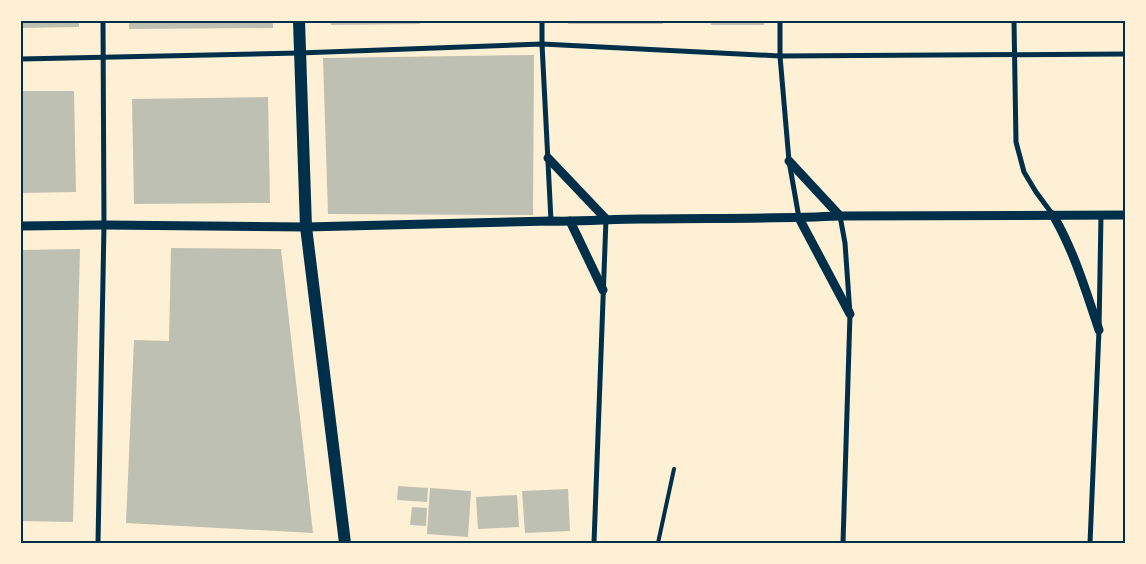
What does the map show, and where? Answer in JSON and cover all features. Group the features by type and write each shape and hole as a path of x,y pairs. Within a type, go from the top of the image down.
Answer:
{"main road":[{"path":"299,21 306,226 345,543"}],"street":[{"path":"98,543 104,225 103,21"},
{"path":"542,21 551,221"},
{"path":"780,21 780,56 789,161 799,218 850,314"},
{"path":"1014,21 1016,142 1020,157 1027,177 1063,232 1077,265 1099,330"},
{"path":"21,59 299,53 542,44 780,56 1125,54"},
{"path":"548,158 606,219 594,543"},
{"path":"789,161 840,216 845,243 850,314 843,543"},
{"path":"1090,543 1099,330 1101,215"},
{"path":"21,226 306,226 606,219 1125,215"},
{"path":"570,221 603,290"}],"lane":[{"path":"658,543 674,469"}],"building":[{"path":"21,21 79,21 79,27 21,28"},
{"path":"129,21 273,21 273,28 129,29"},
{"path":"331,21 419,21 420,24 331,25"},
{"path":"568,21 663,21 663,24 568,24"},
{"path":"711,21 764,21 764,25 711,25"},
{"path":"534,55 533,215 328,214 323,58"},
{"path":"21,91 74,91 76,192 21,193"},
{"path":"268,97 270,203 134,204 132,99"},
{"path":"171,248 281,249 313,533 126,523 134,340 169,341"},
{"path":"80,249 73,522 21,521 21,250"},
{"path":"398,486 428,488 427,502 397,500"},
{"path":"430,488 471,491 468,537 427,534"},
{"path":"568,489 570,531 525,533 522,491"},
{"path":"517,495 519,527 478,529 476,497"},
{"path":"412,507 427,508 426,526 410,525"}]}
